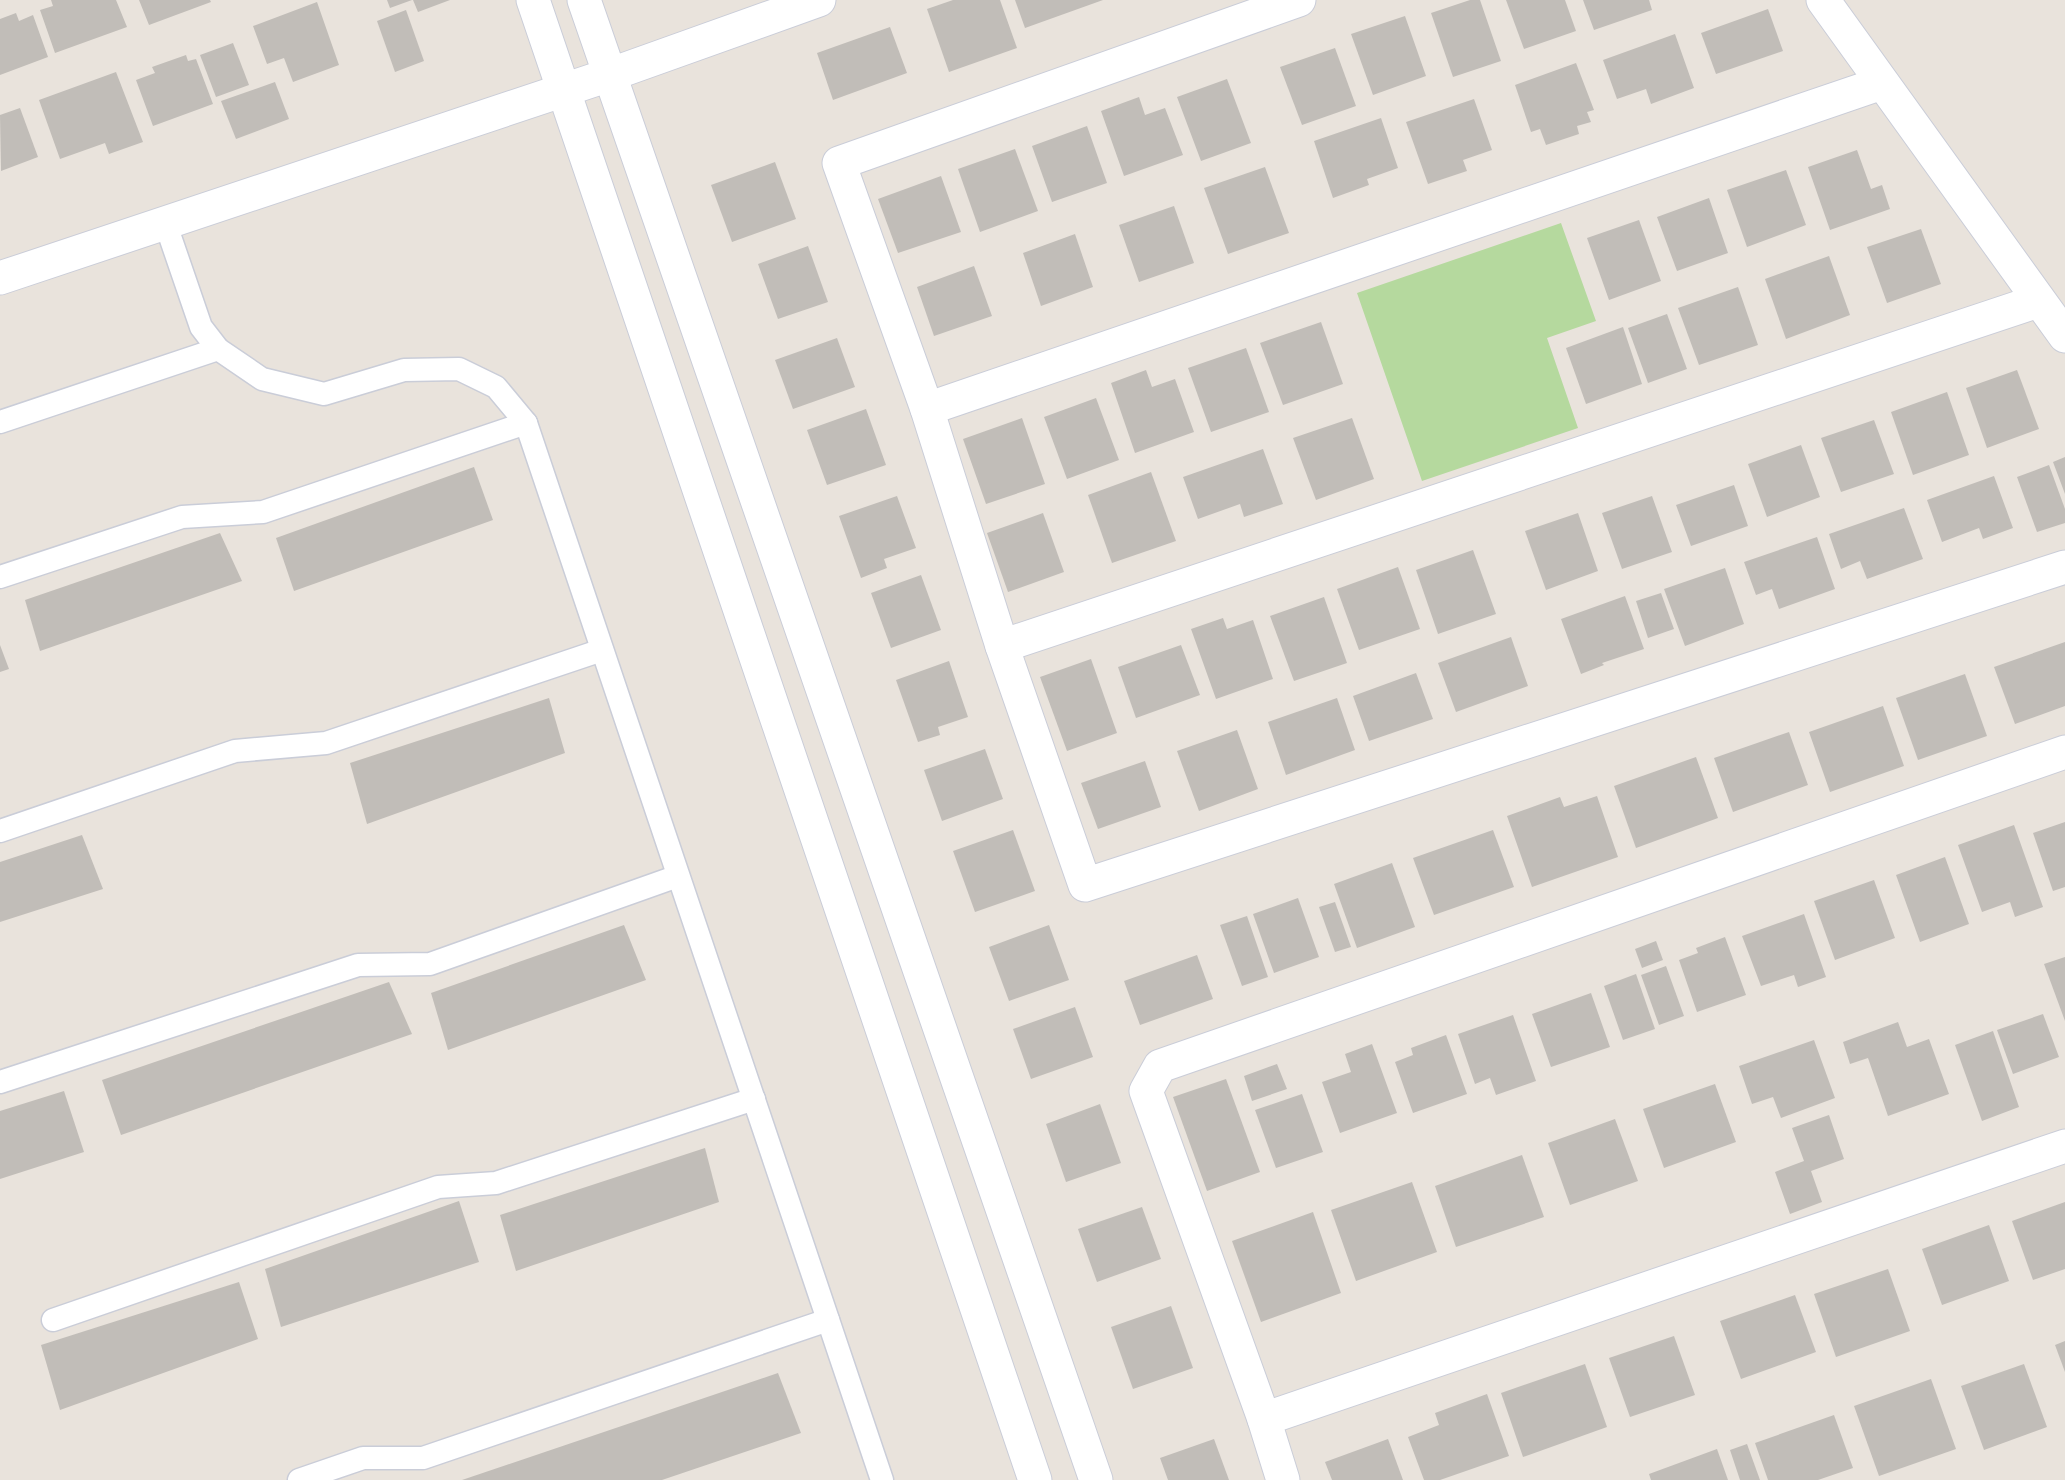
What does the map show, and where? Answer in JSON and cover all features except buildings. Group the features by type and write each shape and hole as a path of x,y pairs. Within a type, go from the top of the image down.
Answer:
{"street":[{"path":"533,0 1035,1480"},
{"path":"584,0 1096,1480"},
{"path":"0,278 609,75 819,0"},
{"path":"1299,0 839,163 927,409 1002,646 1085,885 2065,567"},
{"path":"1823,0 2065,336"},
{"path":"927,409 1882,83"},
{"path":"1002,646 2038,301"},
{"path":"1283,1480 1264,1419 1146,1091 1160,1066 2065,752"},
{"path":"1264,1419 2065,1146"}],"lane":[{"path":"165,222 201,327 219,349 262,379 324,394 404,370 459,369 496,387 526,423 882,1480"},
{"path":"0,422 219,349"},
{"path":"0,577 182,517 262,512 526,423"},
{"path":"0,831 235,751 326,743 602,650"},
{"path":"0,1082 358,965 430,964 678,876"},
{"path":"53,1320 438,1187 496,1183 753,1099"},
{"path":"299,1480 363,1458 423,1458 828,1320"}],"green space":[{"path":"1561,223 1596,321 1547,338 1578,428 1422,481 1357,293"}]}
